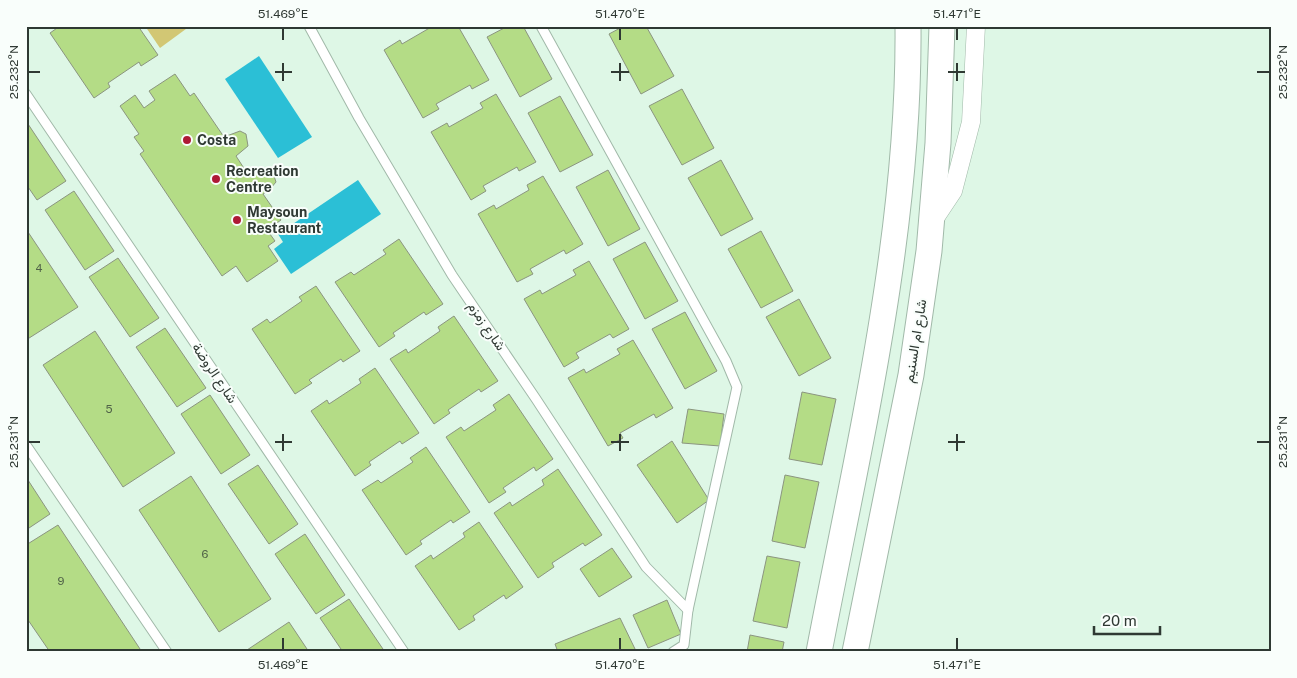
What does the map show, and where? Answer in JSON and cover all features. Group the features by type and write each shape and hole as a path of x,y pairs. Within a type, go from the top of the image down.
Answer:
{"main road":[{"path":"819,652 874,363 892,248 903,142 908,26"},
{"name":"شارع ام السنيم","path":"855,652 911,374 931,224 938,143 942,26"}],"street":[{"path":"931,224 953,191 970,122 976,26"}],"lane":[{"name":"شارع زمزم","path":"309,26 359,118 452,275 531,391 646,567 688,610"},
{"path":"541,26 726,361 737,387 688,610 684,645 673,652"},
{"name":"شارع الروضة","path":"26,94 404,652"},
{"path":"26,445 167,652"}],"shaded area":[{"path":"145,26 190,26 160,48"}],"water":[{"path":"259,56 312,137 278,158 225,79"},
{"path":"358,180 381,214 291,274 274,249 283,242 278,234"}],"building":[{"path":"60,26 138,26 158,55 141,66 139,62 108,83 110,87 94,98 50,33"},
{"path":"433,26 458,26 489,80 472,89 470,85 436,104 439,109 423,118 384,50 400,40 402,44"},
{"path":"508,26 523,26 552,79 520,97 487,37"},
{"path":"624,26 646,26 674,76 641,94 609,34"},
{"name":"Recreation Centre","path":"175,74 190,96 194,93 224,137 240,131 246,134 248,146 236,156 249,176 265,168 273,173 276,182 263,194 281,220 267,230 275,241 268,246 278,261 247,282 236,266 222,276 140,154 144,151 134,137 139,134 120,106 135,95 144,108 155,100 149,91"},
{"path":"682,89 714,148 682,165 649,106"},
{"path":"496,94 536,162 519,171 517,167 483,186 486,191 471,200 431,132 447,123 449,127 483,108 480,103"},
{"path":"560,96 593,155 560,172 528,113"},
{"path":"26,121 66,181 37,200 26,184"},
{"path":"721,160 753,219 721,236 688,178"},
{"path":"608,170 640,229 608,246 576,187"},
{"path":"543,176 583,244 566,254 564,250 530,269 533,274 517,282 478,214 494,205 496,209 529,190 527,185"},
{"path":"74,191 114,251 85,270 45,210"},
{"path":"26,229 78,307 26,340"},
{"path":"761,231 793,291 761,308 728,249"},
{"path":"399,239 443,304 426,315 424,312 393,333 395,336 379,347 335,282 351,272 354,275 386,254 383,250"},
{"path":"645,242 678,301 645,319 613,259"},
{"path":"118,258 159,318 130,337 89,277"},
{"path":"589,261 629,329 613,338 610,334 576,353 579,358 564,367 524,299 540,290 542,294 576,275 573,270"},
{"path":"316,286 360,351 343,362 341,359 309,380 312,383 295,394 252,329 267,319 270,323 302,301 299,297"},
{"path":"799,299 831,358 799,376 766,317"},
{"path":"685,312 717,371 685,389 652,329"},
{"path":"454,316 498,381 481,392 479,389 448,410 450,413 434,424 390,359 406,349 408,353 440,331 438,327"},
{"path":"165,328 206,388 177,407 136,347"},
{"path":"95,331 175,453 123,487 43,365"},
{"path":"633,340 673,408 656,418 654,414 620,433 623,438 608,446 568,378 584,369 586,373 620,354 617,349"},
{"path":"375,368 419,433 402,444 400,441 369,462 371,465 355,476 311,411 327,400 329,404 361,383 359,379"},
{"path":"802,392 836,399 822,465 789,459"},
{"path":"509,394 553,459 536,471 534,467 503,488 506,492 489,503 446,437 461,427 464,431 496,410 493,405"},
{"path":"210,395 250,455 221,474 181,414"},
{"path":"688,409 724,414 720,446 682,443"},
{"path":"672,441 709,500 677,523 637,465"},
{"path":"426,447 470,512 453,523 451,520 420,541 422,544 406,555 362,490 378,480 381,483 413,462 410,458"},
{"path":"258,465 298,524 269,544 228,484"},
{"path":"558,469 602,535 585,546 583,543 552,563 554,567 538,578 494,513 510,502 512,506 544,485 542,480"},
{"path":"785,475 819,482 805,548 772,541"},
{"path":"191,476 271,599 219,632 139,510"},
{"path":"26,477 50,514 26,530"},
{"path":"479,522 523,587 506,599 504,595 473,616 475,620 459,630 415,566 431,555 433,559 465,537 463,533"},
{"path":"58,525 142,652 50,652 26,617 26,545"},
{"path":"305,534 345,595 316,614 275,554"},
{"path":"612,548 632,577 599,597 580,569"},
{"path":"767,556 800,562 787,628 753,621"},
{"path":"349,599 385,652 343,652 320,618"},
{"path":"667,600 681,634 648,648 633,615"},
{"path":"620,618 636,651 558,652 555,644"},
{"path":"289,622 309,652 244,652"},
{"path":"750,635 784,642 782,652 747,652"}],"place":[{"name":"Costa","path":"187,140"},
{"name":"Recreation Centre","path":"216,179"},
{"name":"Maysoun Restaurant","path":"237,220"}]}
